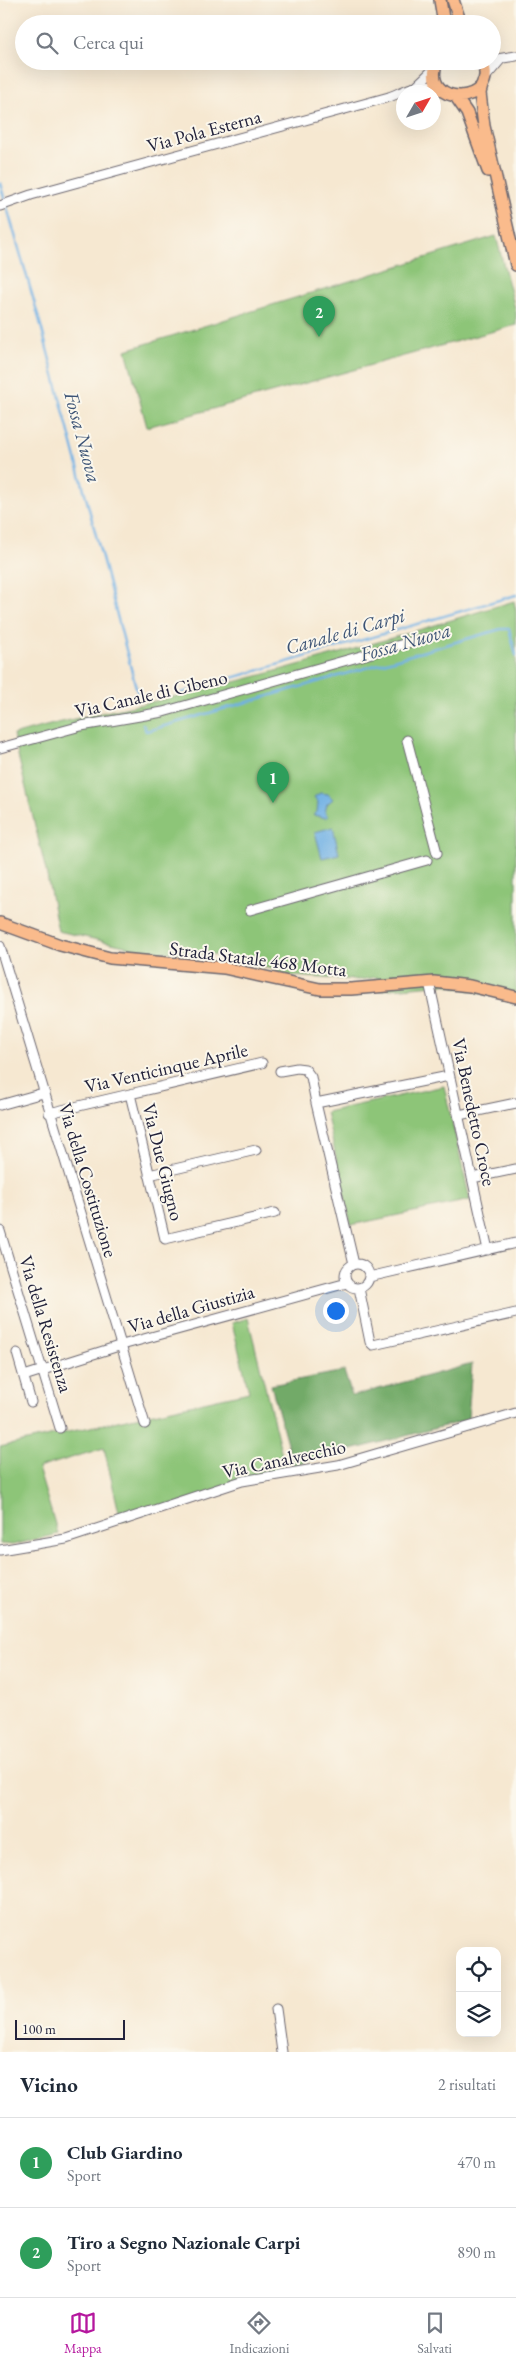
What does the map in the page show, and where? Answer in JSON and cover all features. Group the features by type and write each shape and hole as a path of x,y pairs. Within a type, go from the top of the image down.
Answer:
{"main road":[{"path":"440,0 442,15"},
{"path":"453,0 457,15"},
{"path":"436,70 435,78 438,85"},
{"path":"482,70 483,80 480,93 484,126 516,265"},
{"path":"441,88 456,97 466,96 474,92 483,80"},
{"path":"456,97 467,113 507,222"},
{"name":"Strada Statale 468 Motta","path":"0,923 60,946 103,957 129,961 224,968 320,989 351,989 430,982 451,983 516,997"}],"street":[{"path":"501,58 516,56"},
{"name":"Via Pola Esterna","path":"417,85 431,70"},
{"path":"483,80 490,70"},
{"name":"Via Pola Esterna","path":"11,202 396,94"},
{"name":"Via Canale di Cibeno","path":"0,748 81,726 163,712 425,638"},
{"path":"407,740 437,853"},
{"path":"250,910 428,860"},
{"name":"Via della Costituzione","path":"0,946 49,1113 145,1424"},
{"name":"Via Benedetto Croce","path":"430,982 488,1250"},
{"name":"Via Venticinque Aprile","path":"49,1113 262,1063"},
{"path":"280,1072 297,1068 305,1069 312,1077 316,1102 354,1264"},
{"path":"316,1102 449,1076"},
{"path":"0,1105 43,1092"},
{"name":"Via Due Giugno","path":"130,1094 165,1239 275,1213"},
{"path":"459,1115 516,1103"},
{"path":"150,1175 256,1150"},
{"path":"472,1178 516,1169"},
{"name":"Via della Resistenza","path":"0,1231 5,1263 44,1370 60,1428"},
{"path":"368,1277 516,1243"},
{"path":"354,1264 364,1267 368,1277 364,1285 359,1288 350,1286 345,1278 347,1270 354,1264"},
{"name":"Via della Giustizia","path":"24,1376 122,1345 347,1282"},
{"path":"359,1288 372,1345 516,1313"},
{"path":"17,1353 31,1402"},
{"name":"Via Canalvecchio","path":"0,1550 66,1539 242,1481 338,1465 516,1413"},
{"path":"276,2009 282,2052"}],"green space":[{"path":"496,236 516,312 516,325 147,427 126,350"},
{"path":"514,601 516,611 516,1002 444,984 380,990 377,977 360,980 290,976 272,969 215,955 147,951 58,931 46,871 13,735 56,723 227,684 350,650"},
{"path":"444,1086 470,1200 351,1225 326,1112"},
{"path":"248,1318 286,1471 121,1521 104,1448 38,1468 58,1534 13,1545 0,1544 0,1447 249,1392 232,1323"},
{"path":"472,1364 468,1420 293,1465 271,1385 344,1371 352,1396"}],"water":[{"path":"320,793 328,794 333,799 327,804 325,813 328,816 326,818 313,815 317,812 318,802 314,797"},
{"path":"333,827 339,854 322,858 315,832"}],"waterway":[{"name":"Fossa Nuova","path":"0,183 40,322 139,699"},
{"name":"Canale di Carpi","path":"181,693 516,595"},
{"name":"Fossa Nuova","path":"143,724 146,731 154,729 501,629 509,629 516,655"}],"place":[{"name":"Tiro a Segno Nazionale Carpi","path":"319,337"},
{"name":"Club Giardino","path":"273,803"}]}
